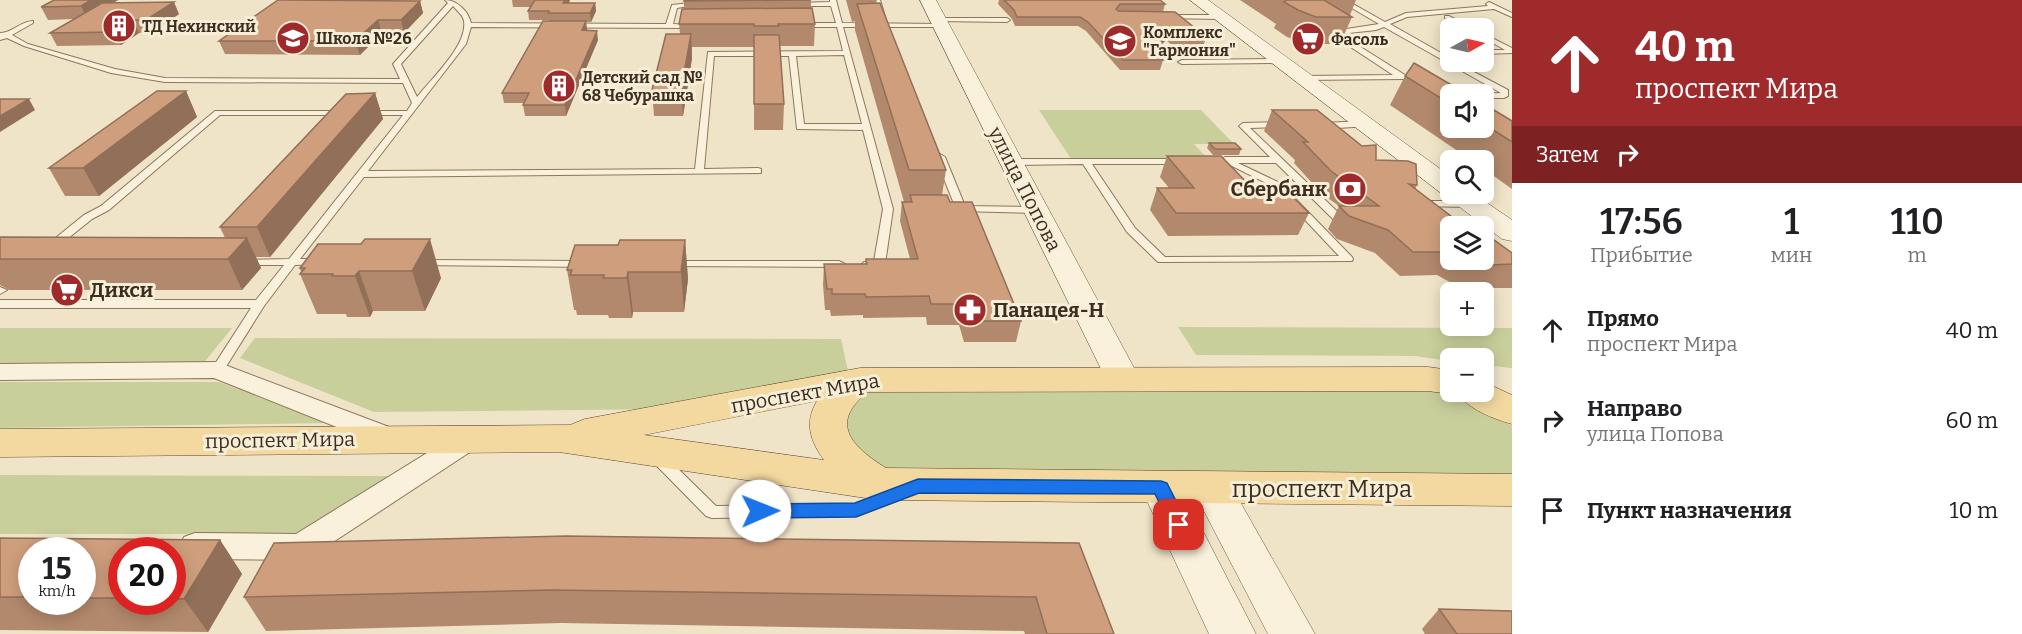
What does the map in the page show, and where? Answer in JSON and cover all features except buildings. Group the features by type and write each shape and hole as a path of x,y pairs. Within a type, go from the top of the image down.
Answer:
{"main road":[{"name":"проспект Мира","path":"559,438 860,380 1428,379 1440,381"},
{"path":"860,380 838,399 830,412 828,428 833,443 841,456 856,470 899,485"},
{"path":"1494,389 1512,392"},
{"path":"1493,402 1512,411"},
{"name":"проспект Мира","path":"0,443 559,438 899,485 1512,490"}],"street":[{"path":"1198,0 1366,124 1420,172 1440,183"},
{"name":"улица Попова","path":"936,15 1123,379"},
{"path":"1473,204 1512,233"},
{"path":"0,372 217,370 393,439"},
{"path":"186,546 301,547 470,439"},
{"path":"1161,488 1233,634"},
{"path":"1212,488 1292,634"}],"lane":[{"path":"877,0 891,36"},
{"path":"1341,0 1440,55"},
{"path":"1479,0 1512,15"},
{"path":"217,370 259,304 464,43 469,25 466,14 450,2 397,64 416,103"},
{"path":"654,264 879,264 893,209 866,127 833,2 784,4"},
{"path":"669,27 674,6 708,3"},
{"path":"1333,33 1376,28 1406,15 1494,7"},
{"path":"794,25 887,25 936,15 1007,20"},
{"path":"1151,17 1220,17"},
{"path":"2,36 31,22"},
{"path":"469,25 703,26"},
{"path":"1303,78 1402,77 1324,28"},
{"path":"2,36 114,71 165,80 405,81"},
{"path":"1494,41 1512,51"},
{"path":"1494,52 1512,51"},
{"path":"1435,52 1440,52"},
{"path":"792,53 800,127 866,127"},
{"path":"699,172 711,54 847,53"},
{"path":"1182,62 1281,61"},
{"path":"1470,72 1491,84"},
{"path":"1494,86 1505,92 1504,96 1494,96"},
{"path":"42,254 88,217 105,208 218,113 409,113"},
{"path":"1337,135 1320,126 1366,124"},
{"path":"1296,125 1242,126 1340,220"},
{"path":"934,144 955,209 1036,210"},
{"path":"1213,160 1278,160"},
{"path":"1086,162 1131,230 1162,260 1348,259 1277,185 1225,160"},
{"path":"1012,162 1190,161"},
{"path":"361,174 758,171"},
{"path":"1435,217 1419,204 1440,202"},
{"path":"233,262 326,262"},
{"path":"408,263 596,264"},
{"path":"0,304 259,304"},
{"path":"301,547 337,547"}],"green space":[{"path":"1039,110 1201,110 1234,144 1194,144 1208,159 1071,159"},
{"path":"1178,327 1440,328 1440,336 1494,336 1494,328 1512,328 1512,368 1494,366 1494,348 1440,348 1440,360 1415,356 1196,355"},
{"path":"0,328 232,328 202,365 0,365"},
{"path":"255,338 841,339 848,371 673,409 374,412 240,358"},
{"path":"0,382 219,382 328,423 0,428"},
{"path":"1436,388 1440,389 1440,402 1477,402 1512,426 1512,477 891,474 848,444 842,415 865,390"},
{"path":"0,475 397,476 300,534 0,534"}],"place":[{"name":"ТД Нехинский","path":"119,26"},
{"name":"Школа №26","path":"293,38"},
{"name":"Фасоль","path":"1308,39"},
{"name":"Комплекс \"Гармония\"","path":"1120,41"},
{"name":"Детский сад № 68 Чебурашка","path":"559,86"},
{"name":"Сбербанк","path":"1350,189"},
{"name":"Дикси","path":"67,290"},
{"name":"Панацея-Н","path":"970,310"}],"route":[{"path":"760,511 856,510 918,486 1161,488 1179,525"}]}
